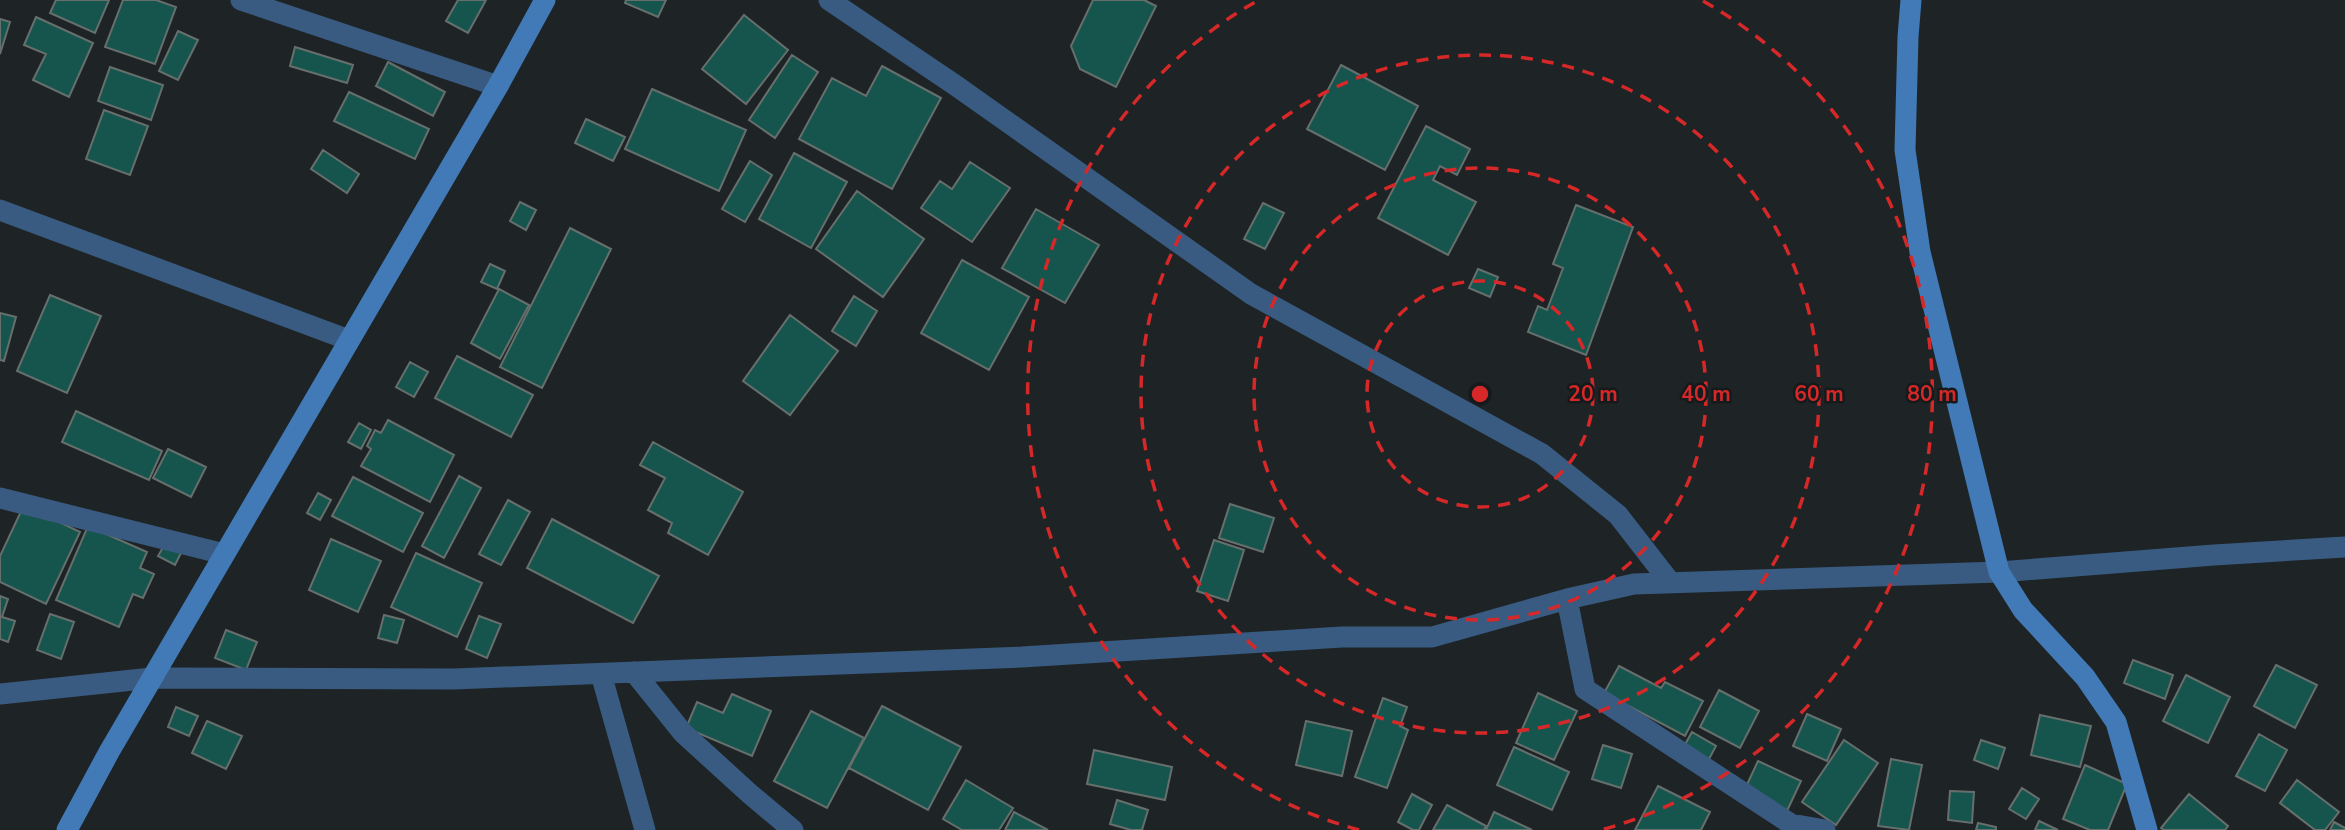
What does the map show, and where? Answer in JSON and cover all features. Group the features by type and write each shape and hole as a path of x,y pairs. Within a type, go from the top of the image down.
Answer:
{"street":[{"path":"241,0 498,86"},
{"path":"67,830 152,678 498,86 545,0"},
{"path":"829,0 956,85 1251,294 1542,454 1618,515 1670,582"},
{"path":"1911,0 1905,150 1920,252 2000,572 2023,610 2085,677 2116,722 2147,830"},
{"path":"0,210 349,340"},
{"path":"0,498 224,554"},
{"path":"0,694 152,678 454,679 1022,657 1342,637 1432,637 1567,599 1634,584 2000,572 2345,547"},
{"path":"1567,599 1585,689 1789,827 1825,830"},
{"path":"634,672 683,733 793,830"},
{"path":"601,674 645,830"}],"building":[{"path":"56,0 109,0 95,33 50,13"},
{"path":"123,0 156,0 176,7 155,64 105,47"},
{"path":"458,0 486,0 468,33 446,21"},
{"path":"626,0 666,0 658,17 625,3"},
{"path":"1093,0 1144,0 1156,6 1116,87 1080,69 1071,46"},
{"path":"744,15 788,50 746,104 702,69"},
{"path":"36,17 93,43 69,97 33,80 46,54 24,45"},
{"path":"0,19 10,22 0,54"},
{"path":"178,31 198,40 178,80 159,71"},
{"path":"295,47 353,65 347,83 290,66"},
{"path":"792,55 818,72 775,138 749,120"},
{"path":"388,62 445,92 433,116 376,86"},
{"path":"1341,65 1418,106 1385,170 1307,129"},
{"path":"882,66 941,98 892,189 799,139 832,78 866,96"},
{"path":"110,67 163,85 151,120 98,101"},
{"path":"652,89 746,130 719,191 625,149"},
{"path":"349,92 429,129 415,159 334,121"},
{"path":"104,110 148,126 130,175 86,159"},
{"path":"586,119 625,137 613,161 575,143"},
{"path":"1426,126 1470,149 1457,175 1440,166 1433,180 1476,202 1448,255 1378,218"},
{"path":"323,150 359,174 347,193 311,169"},
{"path":"794,153 847,182 811,248 759,219"},
{"path":"750,161 772,175 745,222 722,209"},
{"path":"970,162 1010,188 972,242 921,208 940,181 952,189"},
{"path":"857,191 924,239 883,297 816,249"},
{"path":"520,202 536,210 526,230 510,221"},
{"path":"1263,203 1284,213 1265,249 1244,239"},
{"path":"1576,205 1633,227 1586,355 1528,332 1538,306 1547,310 1563,268 1553,264"},
{"path":"1036,209 1099,245 1065,303 1002,268"},
{"path":"570,228 611,249 542,388 500,367"},
{"path":"962,260 1029,297 989,370 921,333"},
{"path":"490,264 505,271 497,289 481,282"},
{"path":"1478,269 1498,277 1490,297 1469,288"},
{"path":"499,289 529,305 500,359 471,343"},
{"path":"50,295 101,316 67,393 17,371"},
{"path":"854,296 877,311 856,346 832,331"},
{"path":"0,313 16,317 4,361 0,360"},
{"path":"790,315 838,351 790,415 743,381"},
{"path":"457,356 533,395 511,437 435,398"},
{"path":"410,362 428,372 414,397 396,387"},
{"path":"76,411 162,451 149,480 62,442"},
{"path":"388,420 454,455 430,502 361,466 371,449 367,446 375,430 381,433"},
{"path":"359,423 371,430 361,449 348,442"},
{"path":"653,442 743,492 708,555 668,533 672,523 648,510 665,478 640,465"},
{"path":"168,449 206,467 191,497 153,478"},
{"path":"459,476 481,488 444,558 422,546"},
{"path":"353,477 423,513 403,552 332,516"},
{"path":"318,493 331,500 320,520 307,513"},
{"path":"508,500 530,512 501,565 479,554"},
{"path":"1230,504 1274,518 1263,552 1219,538"},
{"path":"24,505 80,532 46,604 0,582 0,556"},
{"path":"552,519 659,576 633,623 527,568"},
{"path":"88,526 147,552 140,568 154,574 143,598 133,594 119,627 56,600"},
{"path":"331,539 381,561 358,612 309,590"},
{"path":"1214,540 1244,550 1228,601 1197,591"},
{"path":"166,542 182,551 175,565 158,556"},
{"path":"416,553 482,583 457,637 391,607"},
{"path":"0,596 8,599 2,617 15,621 8,642 0,639"},
{"path":"50,614 74,622 61,659 37,650"},
{"path":"384,615 404,620 397,643 378,638"},
{"path":"479,616 501,624 487,658 466,649"},
{"path":"226,630 257,642 246,670 215,658"},
{"path":"2133,660 2173,675 2165,699 2124,683"},
{"path":"2276,665 2317,685 2295,728 2254,706"},
{"path":"1619,666 1661,688 1665,682 1703,701 1685,736 1604,693"},
{"path":"2186,675 2230,697 2208,743 2163,721"},
{"path":"1719,690 1759,711 1740,748 1700,727"},
{"path":"1538,693 1577,711 1554,760 1516,743"},
{"path":"732,694 771,711 752,756 686,728 697,702 723,713"},
{"path":"1383,698 1407,707 1400,726 1408,730 1387,788 1355,777"},
{"path":"882,706 961,747 928,810 849,768"},
{"path":"176,707 198,716 189,736 168,727"},
{"path":"811,711 864,738 827,808 774,781"},
{"path":"1807,714 1841,729 1827,761 1793,746"},
{"path":"2040,715 2091,726 2080,767 2031,755"},
{"path":"207,721 242,736 226,769 192,753"},
{"path":"1306,721 1352,731 1342,776 1296,765"},
{"path":"1692,732 1716,746 1708,761 1683,748"},
{"path":"2259,734 2287,750 2265,791 2236,776"},
{"path":"1844,740 1878,763 1836,825 1802,802"},
{"path":"1981,740 2005,748 1998,769 1974,760"},
{"path":"1603,745 1632,754 1621,788 1592,779"},
{"path":"1514,747 1569,772 1552,810 1497,785"},
{"path":"1094,750 1172,767 1165,800 1087,784"},
{"path":"1891,759 1922,765 1909,830 1878,826"},
{"path":"1758,761 1801,781 1787,811 1744,791"},
{"path":"2085,765 2127,784 2108,830 2090,830 2063,819"},
{"path":"966,780 1013,808 999,830 962,830 943,819"},
{"path":"2297,780 2339,812 2325,830 2315,830 2280,803"},
{"path":"1658,786 1710,812 1701,830 1635,830"},
{"path":"2022,788 2039,799 2026,819 2009,809"},
{"path":"1950,791 1974,792 1972,823 1948,820"},
{"path":"1412,794 1432,805 1419,830 1413,830 1398,822"},
{"path":"2189,794 2228,826 2225,830 2161,828"},
{"path":"1117,800 1148,810 1142,830 1110,824"},
{"path":"1447,805 1486,826 1484,830 1433,830"},
{"path":"1014,812 1048,830 1005,830"},
{"path":"1494,812 1532,830 1486,830"},
{"path":"2039,821 2058,830 2035,830"},
{"path":"2334,822 2345,828 2345,830 2330,830"},
{"path":"1978,823 1996,827 1996,830 1976,830"}]}
